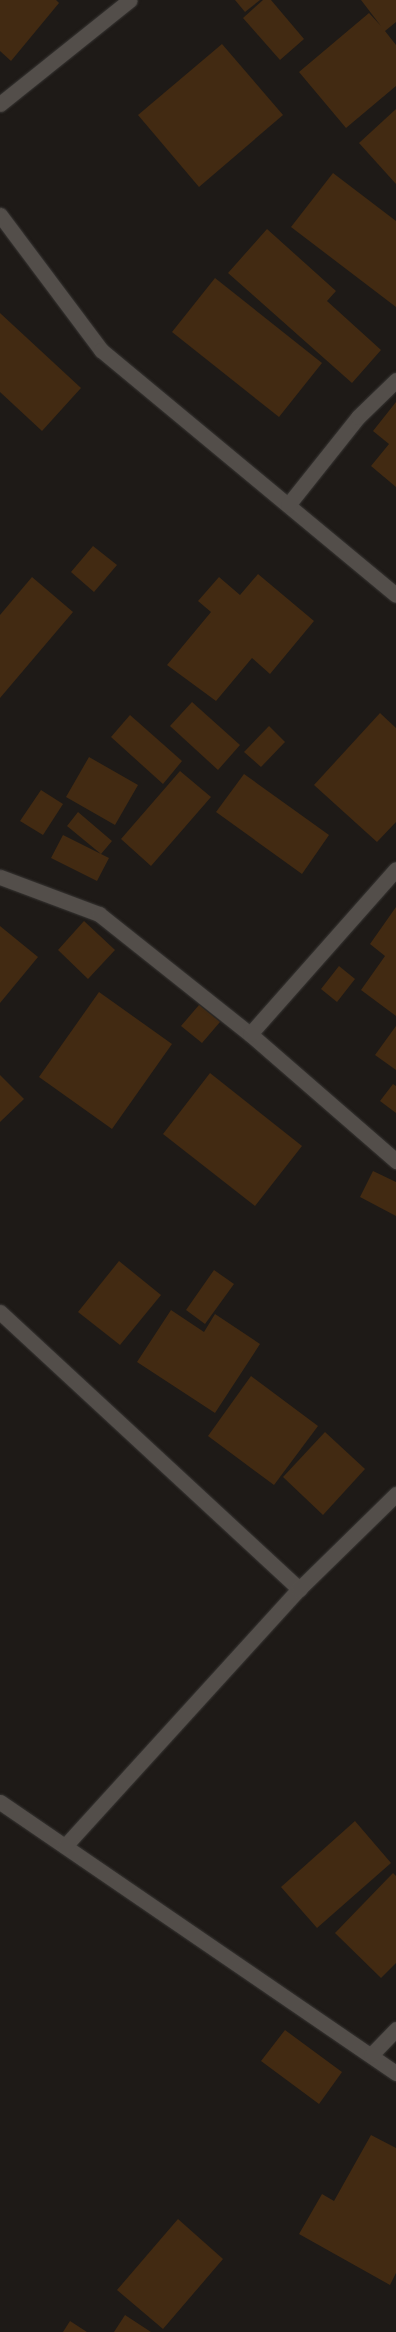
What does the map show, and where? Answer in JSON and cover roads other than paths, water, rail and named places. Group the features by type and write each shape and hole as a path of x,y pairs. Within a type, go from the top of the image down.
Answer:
{"street":[{"path":"0,104 130,0"},
{"path":"0,216 101,350 396,595"},
{"path":"288,505 358,417 396,380"},
{"path":"250,1034 396,869"},
{"path":"0,877 99,914 250,1034 396,1161"},
{"path":"0,1312 299,1589"},
{"path":"65,1846 299,1589 396,1494"},
{"path":"0,1802 396,2073"},
{"path":"371,2055 396,2029"}]}
